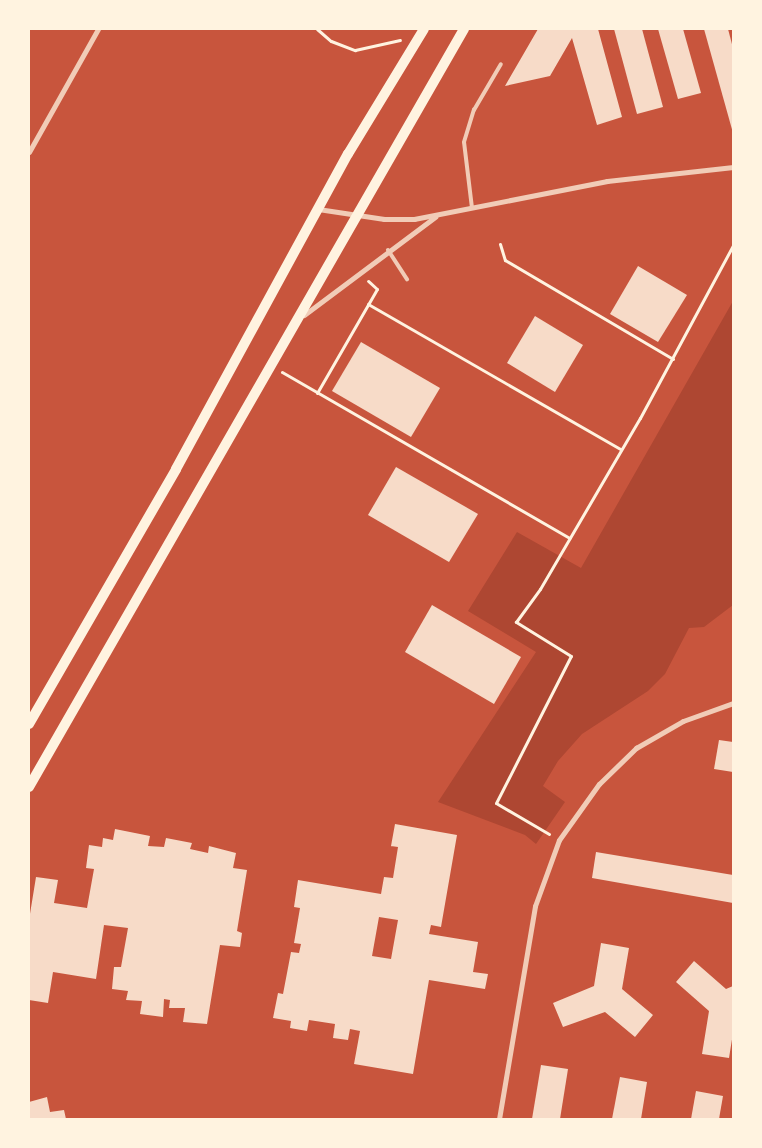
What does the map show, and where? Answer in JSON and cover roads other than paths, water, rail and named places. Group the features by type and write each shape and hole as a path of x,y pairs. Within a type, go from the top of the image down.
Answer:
{"main road":[{"path":"29,787 464,29"},
{"path":"29,724 176,469 317,209 423,31"}],"street":[{"path":"29,152 98,29"},
{"path":"317,209 357,216 396,219 438,215 616,180 733,166"},
{"path":"299,318 388,250 438,215"},
{"path":"499,1119 535,906 560,840 599,784 636,748 683,720 733,703"}],"lane":[{"path":"472,208 464,157 466,133 474,110 501,64"},
{"path":"388,250 407,279"}]}
